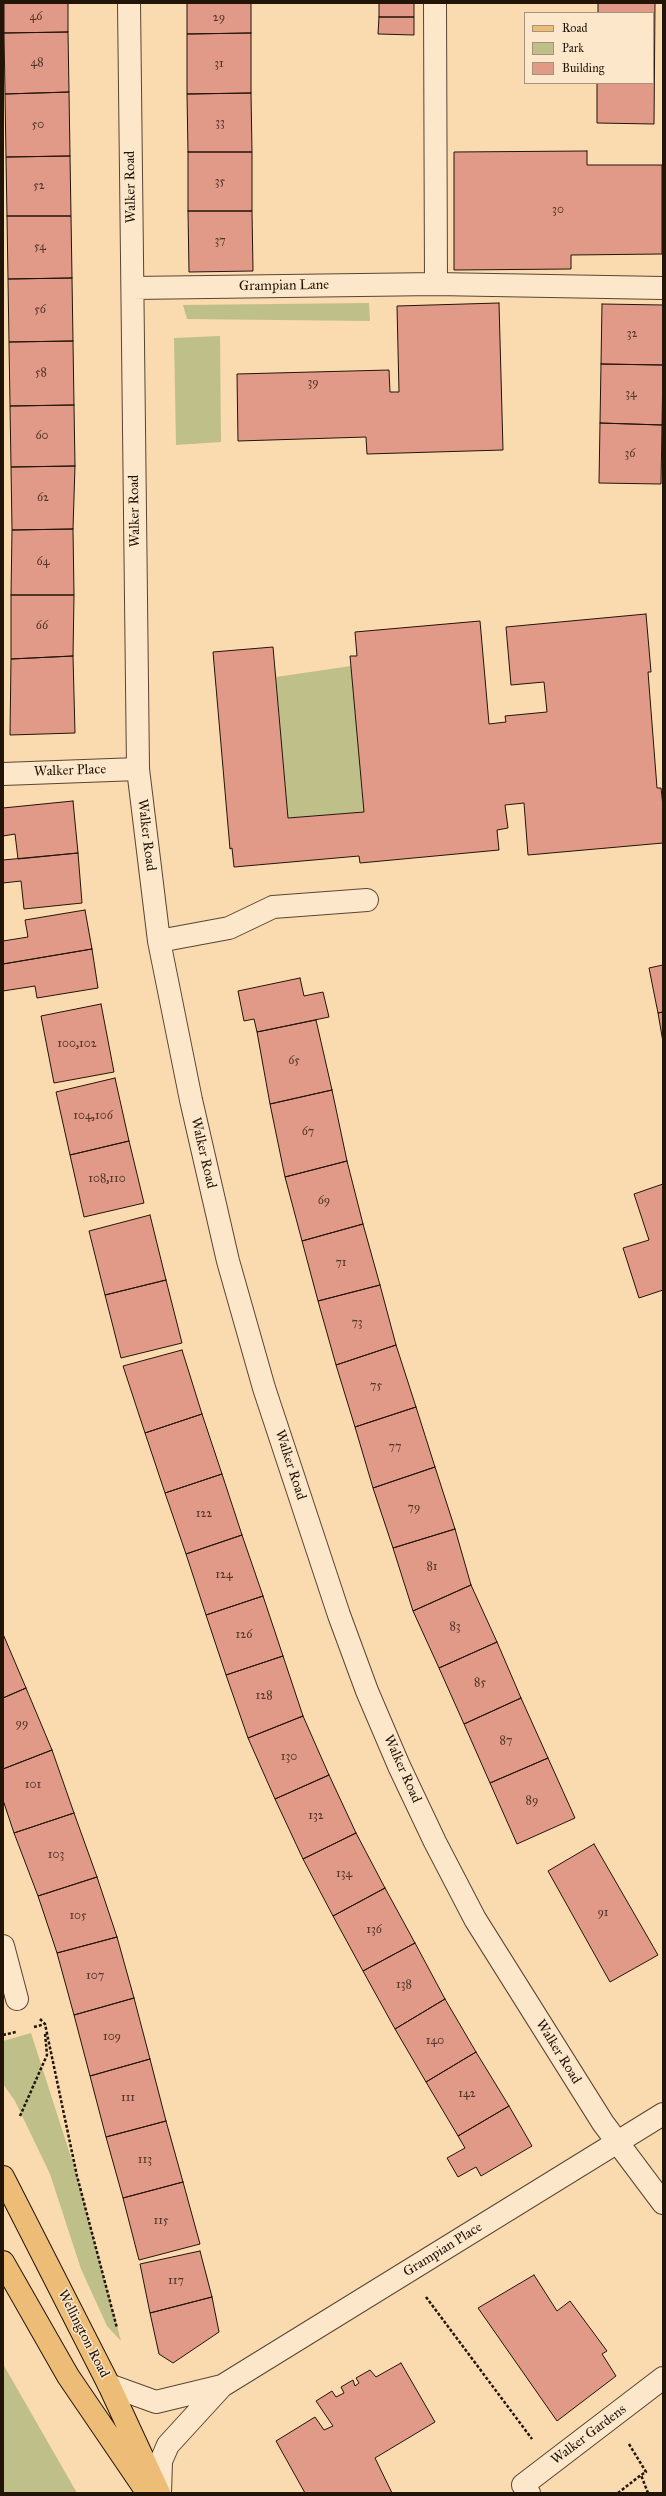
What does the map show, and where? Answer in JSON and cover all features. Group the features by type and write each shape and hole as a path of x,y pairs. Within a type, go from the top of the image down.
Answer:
{"main road":[{"name":"Wellington Road","path":"3,2177 109,2385 159,2493"},
{"path":"3,2262 68,2376 148,2493"}],"street":[{"name":"Walker Road","path":"130,3 138,769 159,941 191,1100 228,1261 264,1388 339,1615 367,1691 435,1842 475,1919 617,2143 663,2203"},
{"path":"435,3 436,284"},
{"name":"Grampian Lane","path":"133,288 436,284 663,288"},
{"name":"Walker Place","path":"3,774 138,769"},
{"path":"159,941 229,928 273,907 367,900"},
{"path":"3,1946 17,1999"},
{"name":"Grampian Place","path":"159,2493 161,2460 168,2445 222,2386 663,2114"},
{"name":"Walker Gardens","path":"529,2493 523,2485 663,2378"},
{"name":"Grampian Place","path":"109,2385 156,2402 222,2386"}],"path":[{"path":"17,1999 45,2024 77,2176 119,2333"},
{"path":"31,2028 45,2024"},
{"path":"20,2116 47,2055 45,2024"},
{"path":"3,2035 17,2031"},
{"path":"408,2272 550,2464"},
{"path":"616,2414 633,2437 626,2440 646,2472 618,2493"},
{"path":"641,2475 648,2493"}],"green space":[{"path":"369,303 370,321 187,319 183,305"},
{"path":"220,336 221,442 176,445 174,338"},
{"path":"351,666 364,812 288,818 276,677"},
{"path":"31,2033 77,2176 121,2341 107,2326 81,2269 50,2174 15,2101 3,2084 3,2041"},
{"path":"3,2364 77,2493 3,2493"}],"building":[{"path":"4,3 68,3 68,32 4,33"},
{"path":"187,3 251,3 251,33 187,34"},
{"path":"379,3 414,3 414,17 379,17"},
{"path":"598,3 655,3 654,124 597,123 597,84 654,84 654,12 598,12"},
{"path":"379,17 414,17 414,35 378,34"},
{"path":"68,32 69,92 5,94 4,33"},
{"path":"251,33 251,93 187,94 187,34"},
{"path":"69,92 70,156 6,157 5,94"},
{"path":"251,93 252,152 188,152 187,94"},
{"path":"587,151 587,165 662,165 662,254 571,255 571,269 454,270 454,152"},
{"path":"188,152 252,152 252,211 188,211"},
{"path":"70,156 71,216 7,216 6,157"},
{"path":"188,211 252,211 253,271 189,272"},
{"path":"7,216 71,216 72,278 8,279"},
{"path":"72,278 73,341 9,342 8,279"},
{"path":"499,303 503,450 367,454 366,437 238,441 237,374 389,370 390,392 399,392 397,306"},
{"path":"602,304 663,305 663,365 601,364"},
{"path":"73,341 74,405 10,406 9,342"},
{"path":"601,364 663,365 662,425 600,423"},
{"path":"74,405 75,466 11,467 10,406"},
{"path":"600,423 662,425 661,484 599,483"},
{"path":"75,466 73,529 12,530 11,467"},
{"path":"73,529 74,595 11,595 12,530"},
{"path":"11,595 74,595 73,656 11,659"},
{"path":"646,614 651,672 648,672 657,788 661,788 663,806 663,843 528,855 524,803 505,805 508,828 497,830 499,850 360,863 359,856 234,867 232,848 230,849 213,652 273,647 288,818 364,812 350,656 357,656 355,632 480,621 489,724 506,722 505,716 547,712 544,682 511,685 506,627"},
{"path":"73,656 75,733 10,735 11,659"},
{"path":"73,801 78,853 18,859 15,834 3,836 3,808"},
{"path":"78,853 82,903 24,909 21,881 3,883 3,860"},
{"path":"85,910 92,949 3,964 3,941 28,937 25,920"},
{"path":"92,949 98,988 37,998 35,986 3,991 3,964"},
{"path":"663,965 663,1012 658,1013 649,968"},
{"path":"300,978 304,996 323,992 329,1017 257,1032 254,1019 244,1021 238,991"},
{"path":"101,1004 114,1072 54,1083 41,1016"},
{"path":"663,1012 663,1042 658,1013"},
{"path":"316,1020 332,1090 270,1104 257,1032"},
{"path":"115,1078 129,1141 70,1155 56,1092"},
{"path":"332,1090 347,1161 285,1177 270,1104"},
{"path":"129,1141 144,1203 84,1217 70,1155"},
{"path":"347,1161 363,1224 302,1241 285,1177"},
{"path":"663,1184 663,1290 639,1298 623,1248 649,1240 634,1194"},
{"path":"150,1215 166,1280 105,1295 89,1231"},
{"path":"363,1224 380,1285 318,1301 302,1241"},
{"path":"166,1280 182,1343 121,1358 105,1295"},
{"path":"380,1285 396,1345 336,1365 318,1301"},
{"path":"396,1345 416,1407 355,1427 336,1365"},
{"path":"182,1350 202,1414 145,1433 123,1366"},
{"path":"416,1407 435,1467 373,1488 355,1427"},
{"path":"202,1414 222,1474 165,1493 145,1433"},
{"path":"435,1467 455,1529 393,1548 373,1488"},
{"path":"222,1474 242,1535 186,1554 165,1493"},
{"path":"455,1529 471,1585 413,1611 393,1548"},
{"path":"242,1535 263,1596 206,1615 186,1554"},
{"path":"471,1585 497,1642 439,1668 413,1611"},
{"path":"263,1596 283,1656 226,1675 206,1615"},
{"path":"3,1634 26,1688 3,1698"},
{"path":"497,1642 521,1698 464,1724 439,1668"},
{"path":"283,1656 303,1716 248,1738 226,1675"},
{"path":"26,1688 52,1750 3,1769 3,1698"},
{"path":"521,1698 548,1758 490,1783 464,1724"},
{"path":"303,1716 329,1775 275,1799 248,1738"},
{"path":"52,1750 74,1813 14,1833 3,1800 3,1769"},
{"path":"548,1758 575,1818 517,1844 490,1783"},
{"path":"329,1775 356,1833 303,1859 275,1799"},
{"path":"74,1813 97,1877 38,1896 14,1833"},
{"path":"356,1833 385,1888 333,1916 303,1859"},
{"path":"594,1844 658,1955 610,1982 548,1871"},
{"path":"97,1877 117,1937 57,1953 38,1896"},
{"path":"385,1888 415,1943 363,1971 333,1916"},
{"path":"117,1937 134,1998 74,2015 57,1953"},
{"path":"415,1943 445,1999 395,2029 363,1971"},
{"path":"134,1998 150,2059 90,2076 74,2015"},
{"path":"445,1999 476,2052 426,2082 395,2029"},
{"path":"476,2052 509,2106 458,2136 426,2082"},
{"path":"150,2059 166,2121 106,2137 90,2076"},
{"path":"509,2106 532,2146 481,2176 476,2167 458,2177 447,2158 465,2148 458,2136"},
{"path":"166,2121 183,2182 123,2198 106,2137"},
{"path":"183,2182 200,2244 139,2260 123,2198"},
{"path":"200,2251 212,2297 150,2313 140,2264"},
{"path":"534,2275 557,2311 570,2301 607,2351 602,2354 616,2376 557,2421 478,2308"},
{"path":"212,2297 219,2332 173,2363 159,2354 150,2313"},
{"path":"401,2363 435,2422 375,2458 392,2493 305,2493 276,2441 315,2417 324,2430 333,2426 316,2401 332,2391 336,2397 344,2393 341,2387 353,2380 355,2386 359,2383 356,2378 370,2370 376,2377"}]}
